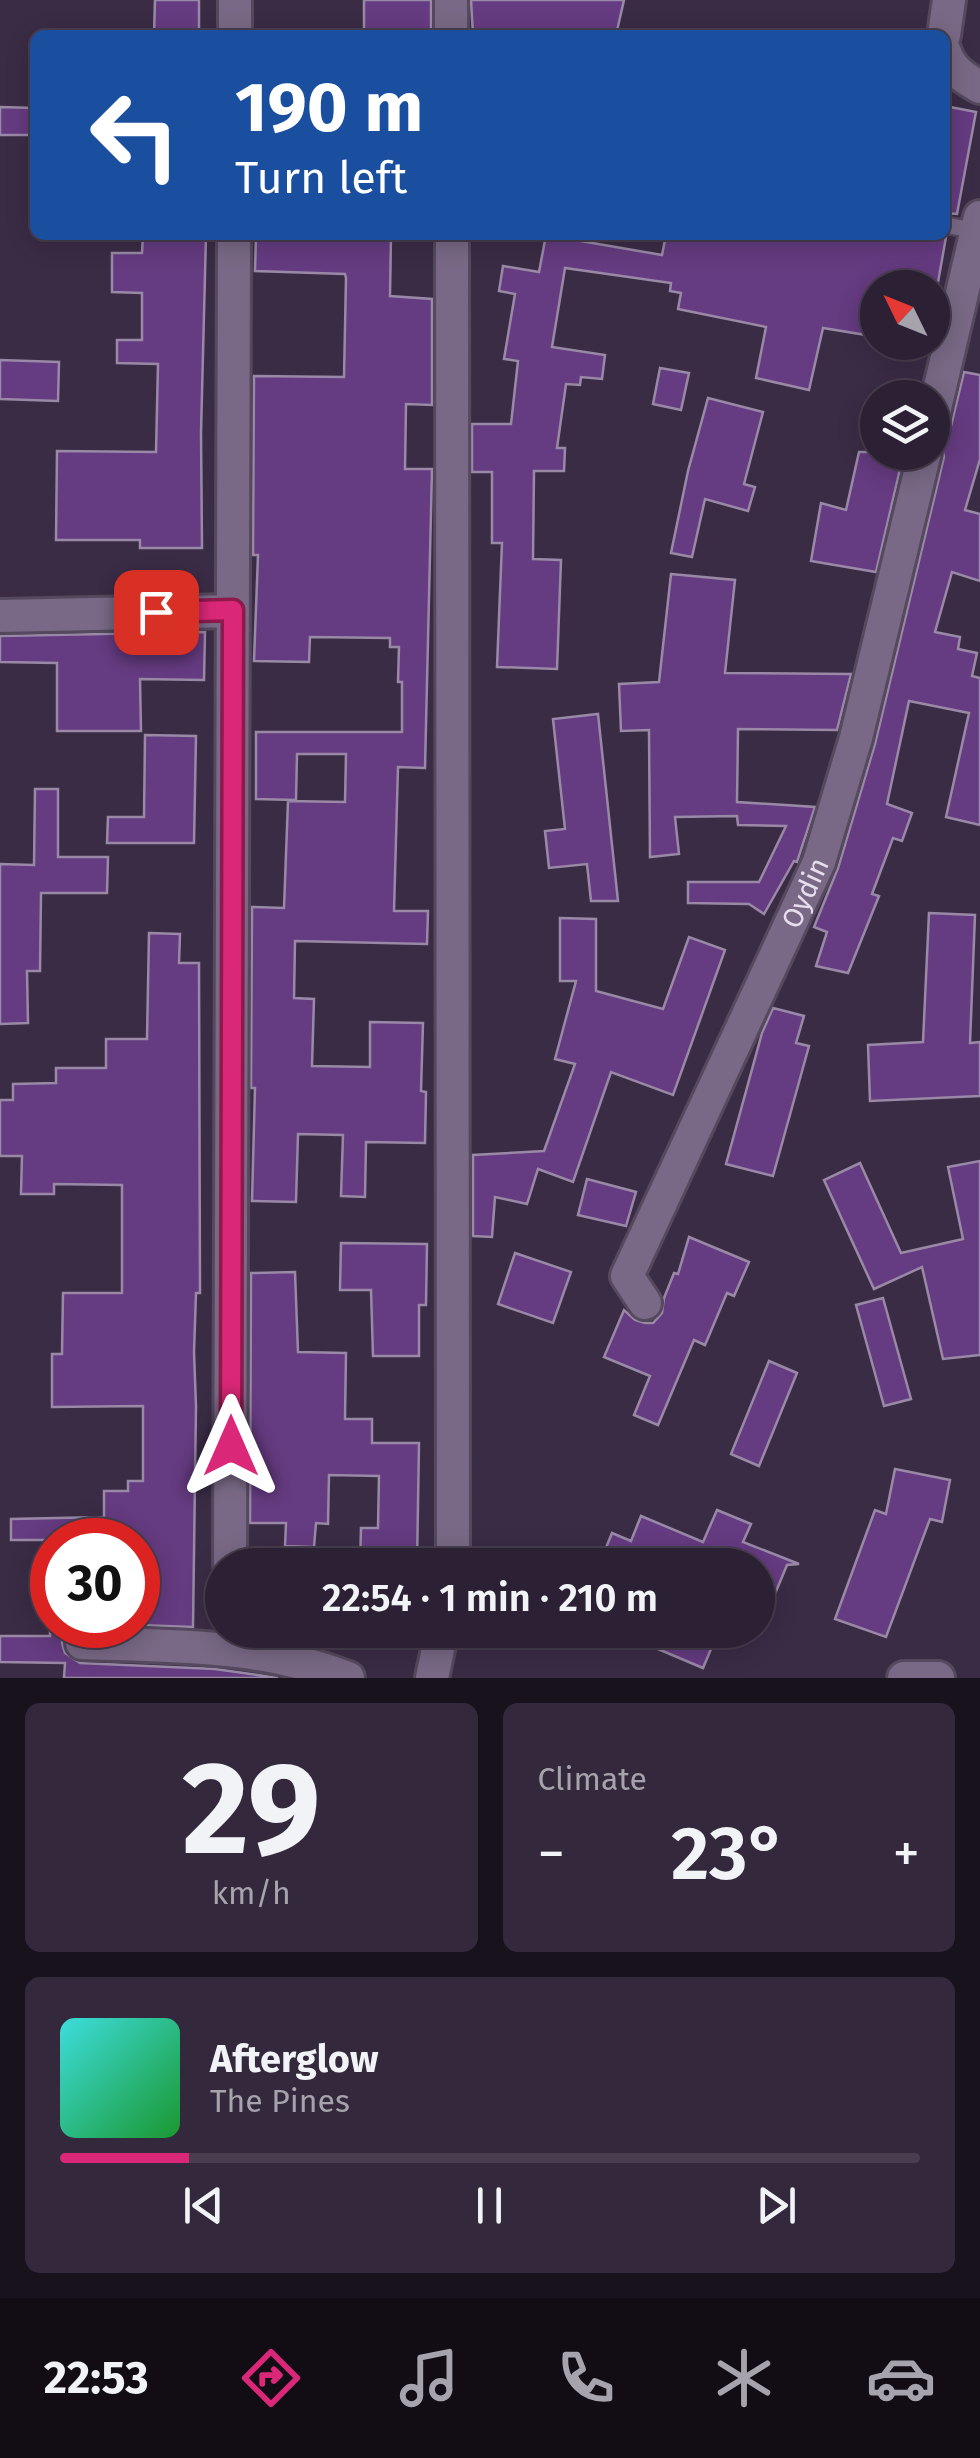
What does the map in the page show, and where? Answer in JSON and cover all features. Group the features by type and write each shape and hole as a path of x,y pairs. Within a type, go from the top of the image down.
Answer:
{"street":[{"path":"235,0 235,30"},
{"path":"451,0 451,30"},
{"path":"945,30 949,0"},
{"path":"950,65 980,87"},
{"path":"942,380 979,224"},
{"path":"230,1548 234,240"},
{"path":"452,240 452,1548"},
{"name":"Oydin","path":"645,1303 627,1276 819,862 856,738 921,470"},
{"path":"0,616 233,610"},
{"path":"160,1640 205,1640"},
{"path":"258,1648 348,1678"},
{"path":"432,1678 438,1648"},
{"path":"904,1678 938,1678"}],"lane":[{"path":"950,225 979,224"}],"building":[{"path":"155,0 199,0 199,30 154,30"},
{"path":"364,0 431,0 431,30 364,30"},
{"path":"471,0 624,0 617,30 473,30"},
{"path":"0,107 30,108 30,135 0,135"},
{"path":"950,107 976,112 957,214 950,213"},
{"path":"143,240 206,240 202,548 140,548 140,540 56,540 57,451 156,452 158,364 117,363 117,340 142,340 142,293 112,292 112,253 142,253"},
{"path":"256,240 391,240 390,296 432,299 432,405 406,404 405,469 432,469 425,768 398,767 394,911 428,911 427,944 295,941 294,998 314,999 312,1066 370,1067 370,1022 423,1023 421,1091 426,1092 425,1143 366,1142 365,1197 341,1196 343,1135 298,1134 296,1202 252,1201 252,907 284,908 288,801 345,802 346,754 297,754 296,800 256,799 256,732 402,732 399,647 390,647 390,638 310,637 309,662 254,661 258,555 253,555 254,376 344,377 346,278 345,274 255,271"},
{"path":"545,240 575,240 662,255 665,240 945,240 940,270 860,270 860,334 823,328 809,390 756,378 766,327 678,309 681,293 670,291 671,283 565,268 552,347 605,355 602,379 581,377 580,385 566,384 557,448 565,448 564,471 534,471 533,559 561,560 557,669 497,667 502,543 492,543 492,472 472,472 472,424 511,424 518,361 504,359 515,294 499,291 503,266 539,272"},
{"path":"0,360 59,362 58,401 0,399"},
{"path":"660,368 689,373 681,410 653,404"},
{"path":"964,372 980,375 980,459 965,510 980,514 980,581 952,572 935,632 960,637 958,649 977,653 972,676 980,678 980,825 946,817 969,713 909,701 887,804 912,813 902,841 893,838 872,894 879,896 848,973 816,966 827,932 814,927 838,868 875,744 941,470 950,470 951,426"},
{"path":"708,398 763,412 744,484 755,487 748,511 705,499 692,557 671,553"},
{"path":"859,452 860,470 900,470 876,572 811,561 821,503 846,510"},
{"path":"671,574 735,580 725,673 851,674 837,730 738,729 737,802 815,807 797,862 794,861 764,914 749,904 688,903 688,882 759,882 786,826 738,825 737,816 675,817 679,854 650,857 649,730 621,731 619,684 659,682"},
{"path":"205,632 204,680 140,679 141,731 57,731 57,663 0,662 0,636"},
{"path":"598,714 618,901 591,901 587,864 549,868 545,831 565,829 553,719"},
{"path":"145,735 196,736 194,843 107,843 108,817 144,817"},
{"path":"35,789 58,789 58,857 108,857 107,893 41,893 40,971 27,971 28,1023 0,1024 0,864 34,865"},
{"path":"929,913 975,915 970,1043 980,1042 980,1096 870,1101 868,1045 923,1042"},
{"path":"560,918 596,919 596,991 663,1009 689,937 725,950 673,1095 611,1072 573,1182 538,1169 527,1204 495,1197 492,1237 473,1236 473,1155 544,1151 575,1064 555,1059 576,981 560,981"},
{"path":"149,933 180,934 179,963 199,963 200,1293 196,1293 194,1352 193,1627 160,1626 160,1518 58,1518 104,1517 104,1491 128,1491 128,1481 143,1481 143,1406 52,1407 52,1354 62,1354 63,1293 122,1293 122,1185 54,1184 54,1194 21,1194 22,1156 0,1156 0,1100 13,1100 13,1084 56,1083 56,1068 106,1068 106,1039 147,1039"},
{"path":"773,1008 804,1016 796,1043 809,1046 773,1176 726,1164 762,1033"},
{"path":"980,1161 980,1355 943,1359 922,1267 874,1289 824,1180 860,1163 901,1253 963,1239 948,1167"},
{"path":"587,1179 636,1192 626,1226 578,1215"},
{"path":"689,1237 749,1262 734,1296 727,1293 705,1345 694,1340 658,1425 634,1415 650,1376 604,1357 624,1310 645,1323 653,1323 662,1313 664,1298 674,1273 678,1274"},
{"path":"341,1243 427,1244 426,1305 419,1305 419,1356 373,1356 371,1290 340,1290"},
{"path":"515,1253 571,1272 553,1323 498,1304"},
{"path":"295,1272 298,1352 346,1353 345,1419 372,1419 372,1443 419,1443 417,1548 360,1548 361,1528 378,1528 379,1476 329,1475 328,1524 316,1523 314,1547 285,1546 286,1523 250,1523 251,1273"},
{"path":"883,1298 911,1399 884,1406 856,1305"},
{"path":"769,1361 797,1373 759,1466 731,1454"},
{"path":"895,1469 950,1480 942,1522 930,1519 886,1637 835,1619 875,1510 886,1514"},
{"path":"717,1510 751,1524 743,1542 758,1548 606,1548 612,1533 631,1541 641,1516 703,1542"},
{"path":"11,1519 30,1519 30,1540 11,1540"},
{"path":"775,1555 799,1564 787,1565 775,1594"},
{"path":"0,1636 30,1636 30,1648 64,1648 80,1663 215,1669 278,1678 64,1678 65,1663 0,1662"},
{"path":"658,1648 711,1648 703,1668"}],"route":[{"path":"156,612 233,610 231,1446"}]}
